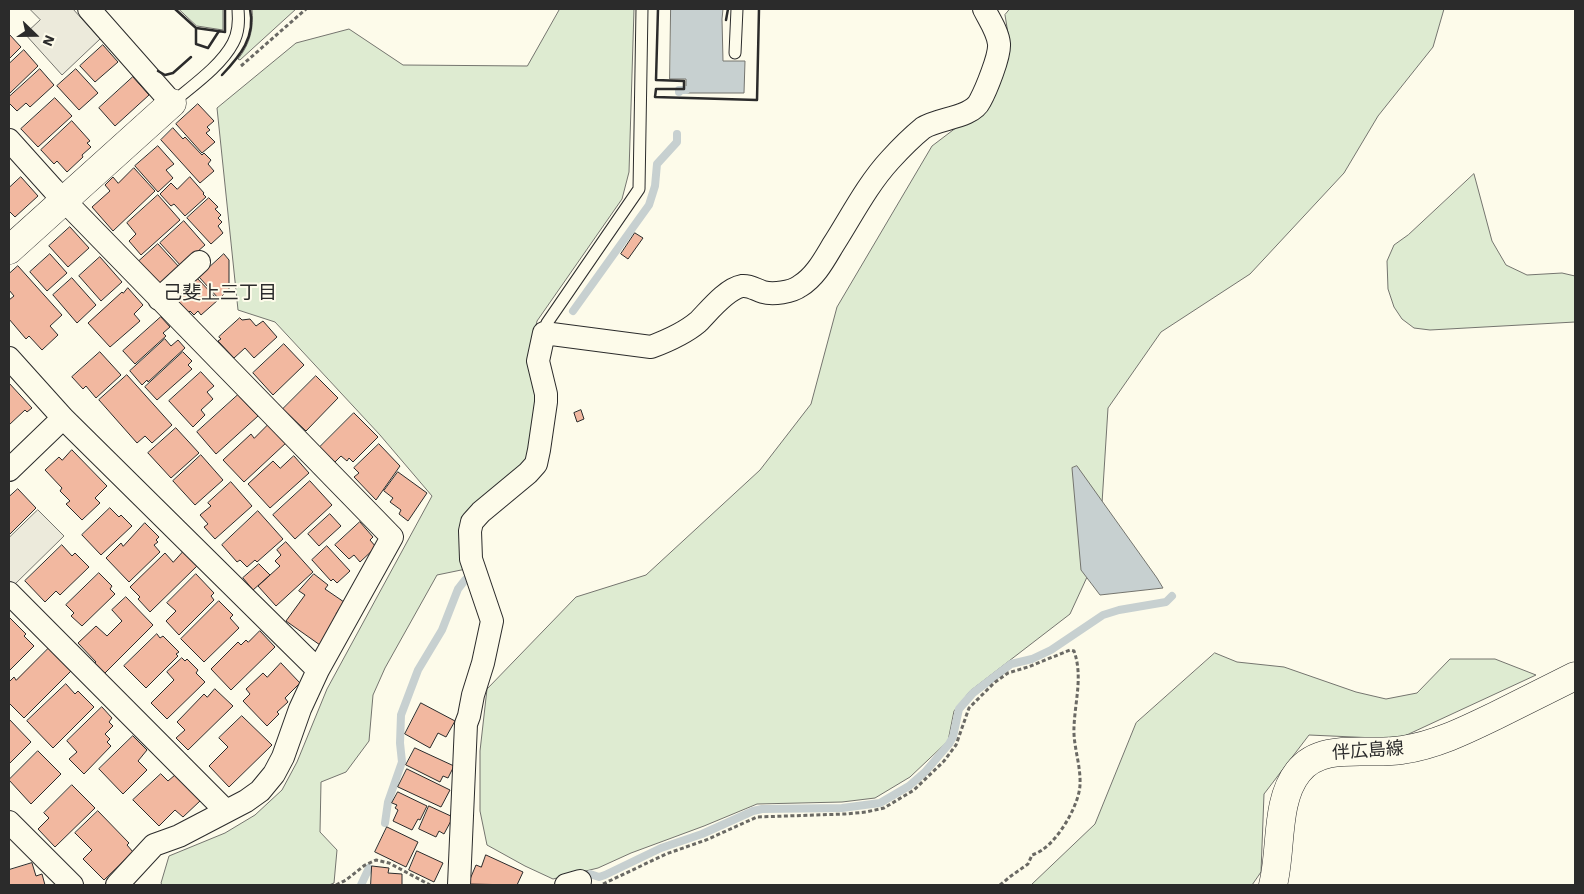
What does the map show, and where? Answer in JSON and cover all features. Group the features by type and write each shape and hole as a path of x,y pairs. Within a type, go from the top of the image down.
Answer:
{"main road":[{"path":"9,250 172,103"},
{"name":"伴広島線","path":"1273,885 1283,806 1297,772 1310,760 1327,753 1384,752 1438,742 1575,676"}],"street":[{"path":"89,9 172,103"},
{"path":"460,885 466,724 483,664 492,621 471,559 470,531 472,522 481,512 528,473 536,464 540,450 546,402 538,360 544,333 561,337 651,347 663,343 691,327 714,305 741,286 749,286 765,293 790,290 800,286 818,269 867,191 890,160 924,128 972,110 980,103 998,56 999,44 984,9"},
{"path":"9,140 159,299 392,537 318,670 274,774 260,791 246,801 179,836 154,845 117,885"},
{"path":"159,299 200,262"},
{"path":"9,358 63,418 318,670"},
{"path":"9,470 63,418"},
{"path":"9,593 226,811"},
{"path":"9,822 72,885"}],"lane":[{"path":"172,103 209,71 227,52 234,42 238,25 238,9"},
{"path":"544,333 548,323 639,189 642,9"},
{"path":"735,53 737,9"}],"path":[{"path":"209,71 220,83 306,9"},
{"path":"573,883 603,884 666,854 706,840 757,817 845,814 884,808 914,790 944,761 956,745 968,708 994,683 1008,673 1070,650 1074,651 1077,658 1079,676 1074,728 1074,744 1079,774 1079,796 1072,812 1052,841 1042,850 1032,855 1028,864 1000,885"},
{"path":"336,885 346,880 365,865 376,860 389,863 430,885"}],"green space":[{"path":"179,9 223,9 223,30 197,26"},
{"path":"252,9 296,9 240,60 238,59 246,48 250,36"},
{"path":"560,9 634,9 629,172 622,199 537,321 530,354 539,390 528,461 474,508 466,569 437,575 385,668 373,695 369,741 346,772 321,782 320,832 337,850 334,883 329,885 162,885 169,856 225,833 255,815 282,790 297,762 327,689 432,496 380,435 275,322 238,310 217,108 296,43 349,29 403,65 527,66"},
{"path":"1010,9 1444,9 1433,47 1378,116 1344,173 1250,274 1161,332 1108,408 1099,551 1070,614 970,691 954,711 948,741 910,777 875,798 842,802 757,804 631,853 598,868 553,879 487,845 480,811 480,751 487,689 576,597 646,575 760,470 811,404 837,307 932,146 961,124 1010,46 1005,15"},
{"path":"1474,174 1492,241 1506,265 1527,275 1562,273 1575,276 1575,322 1430,330 1414,328 1402,319 1394,307 1388,289 1387,261 1394,245 1408,235"},
{"path":"1215,653 1237,662 1284,667 1356,692 1386,699 1417,693 1450,659 1495,659 1536,675 1398,739 1309,735 1264,794 1261,872 1252,885 1031,885 1095,824 1136,723"}],"shaded area":[{"path":"30,9 73,9 100,39 62,75 25,34 40,20"},
{"path":"671,9 723,9 723,61 745,61 744,93 686,93 686,79 670,79"},
{"path":"1077,466 1163,588 1100,595 1081,570 1072,468"},
{"path":"38,510 64,536 12,587 9,583 9,538"}],"building":[{"path":"9,34 21,47 9,59"},
{"path":"103,45 118,62 95,82 80,66"},
{"path":"24,50 38,66 9,94 9,64"},
{"path":"40,69 54,85 30,107 26,103 17,111 9,103 9,97"},
{"path":"76,69 98,93 79,110 57,86"},
{"path":"133,77 149,95 115,126 99,108"},
{"path":"55,98 72,116 38,147 21,129"},
{"path":"198,104 214,121 207,127 210,130 206,133 215,142 202,153 176,124"},
{"path":"72,121 90,141 87,143 91,147 67,172 57,161 54,164 41,150"},
{"path":"173,128 183,139 185,137 202,155 204,153 211,160 208,164 214,171 200,183 161,140"},
{"path":"158,146 174,164 166,170 173,178 158,192 135,166"},
{"path":"134,168 155,191 113,231 92,207 110,191 105,185 113,177 118,183"},
{"path":"21,177 38,196 15,217 9,211 9,188"},
{"path":"190,177 206,197 185,216 174,204 171,206 160,194 171,183 177,189"},
{"path":"158,195 180,220 141,255 129,241 136,234 127,223"},
{"path":"209,198 218,207 215,209 221,215 218,218 222,222 218,226 223,233 211,244 187,218"},
{"path":"184,221 205,245 181,266 160,243"},
{"path":"70,227 89,248 68,267 49,246"},
{"path":"635,233 643,238 628,259 621,254"},
{"path":"158,244 180,268 160,286 138,262"},
{"path":"50,254 67,273 47,291 30,272"},
{"path":"224,254 229,260 229,289 219,299 199,277"},
{"path":"100,257 122,282 101,301 79,276"},
{"path":"18,266 62,315 50,326 58,335 42,350 29,336 26,339 9,319 9,300 14,296 9,290 9,274"},
{"path":"196,277 218,300 201,315 198,311 194,315 190,311 187,314 173,298"},
{"path":"72,278 96,305 77,323 53,295"},
{"path":"128,288 143,305 134,314 140,321 110,347 88,323"},
{"path":"161,317 170,327 163,333 166,336 135,364 123,351"},
{"path":"240,318 242,320 250,319 256,326 263,321 277,337 254,358 245,348 234,358 218,341 221,339 219,337"},
{"path":"165,339 171,346 178,340 185,348 148,382 147,380 142,385 130,371"},
{"path":"284,344 304,365 273,395 253,373"},
{"path":"100,352 121,375 96,398 86,386 83,389 72,377"},
{"path":"183,352 192,361 188,365 192,369 157,400 145,387"},
{"path":"201,372 214,386 207,392 213,399 201,410 205,415 193,427 169,401"},
{"path":"127,375 172,425 152,443 145,436 137,443 99,400"},
{"path":"316,376 338,398 306,431 283,409"},
{"path":"9,383 32,408 27,412 25,410 9,425"},
{"path":"238,395 258,416 216,454 197,432"},
{"path":"581,410 584,419 577,422 574,413"},
{"path":"354,413 378,437 353,462 349,458 347,461 341,456 335,462 320,447"},
{"path":"270,423 287,442 244,482 223,460 251,434 254,438"},
{"path":"176,428 199,453 171,478 148,453"},
{"path":"379,444 400,466 376,500 354,477 359,473 354,468"},
{"path":"72,450 107,486 95,498 100,503 82,520 66,504 70,501 60,491 62,488 45,470 59,457 62,460"},
{"path":"201,455 223,480 195,505 173,481"},
{"path":"294,456 309,473 270,508 248,484 273,461 280,468"},
{"path":"398,472 427,493 408,521 399,514 401,510 390,502 393,498 384,491"},
{"path":"310,481 332,505 295,539 273,515"},
{"path":"231,482 252,506 215,539 204,527 208,524 200,515 211,506 208,503"},
{"path":"18,489 36,508 9,535 9,497"},
{"path":"110,508 119,517 121,515 132,526 101,555 82,535"},
{"path":"258,511 283,539 257,562 255,560 247,567 240,560 237,562 222,545"},
{"path":"330,514 341,526 319,546 308,534"},
{"path":"360,522 373,537 370,540 376,547 360,562 354,555 349,559 335,545"},
{"path":"145,523 159,537 156,540 158,542 154,545 160,552 129,582 106,558 121,543 123,546"},
{"path":"286,542 313,572 276,606 258,586 280,566 275,561 281,555 277,550"},
{"path":"62,545 72,556 75,553 89,567 60,595 56,591 45,602 25,581"},
{"path":"327,546 350,571 337,583 333,579 331,581 312,560"},
{"path":"183,552 197,566 150,612 138,599 140,597 130,587 165,553 173,562"},
{"path":"259,564 270,575 253,590 243,578"},
{"path":"99,573 112,586 110,589 115,594 82,626 71,616 74,613 66,605"},
{"path":"196,574 214,593 211,596 214,600 179,635 166,621 176,611 167,603"},
{"path":"314,574 328,585 325,589 344,602 336,614 340,617 320,645 286,621 305,595 299,591"},
{"path":"126,597 153,625 103,675 92,665 96,662 78,643 96,626 107,636 122,621 112,610"},
{"path":"219,601 233,615 230,618 239,628 204,662 181,639"},
{"path":"9,617 26,634 24,636 34,646 9,671"},
{"path":"260,631 275,647 231,690 211,669 238,642 241,645 246,640 248,642"},
{"path":"157,634 160,638 163,636 179,652 176,654 178,656 146,688 124,666"},
{"path":"49,648 71,671 24,718 9,703 9,682 14,677 16,680"},
{"path":"182,658 185,661 187,659 198,670 196,673 205,682 167,719 151,703 174,680 167,672"},
{"path":"281,663 300,683 285,698 288,702 277,712 279,714 267,726 243,701 250,694 246,689 263,673 267,677"},
{"path":"66,684 75,694 78,691 94,707 53,748 27,721"},
{"path":"215,689 233,706 188,750 176,738 185,730 177,722 204,694 207,697"},
{"path":"421,703 455,721 446,737 438,733 430,748 405,734"},
{"path":"102,707 112,718 109,722 113,726 105,734 110,739 107,742 111,746 84,774 69,759 77,752 67,741"},
{"path":"242,716 272,745 229,787 209,766 228,747 219,738"},
{"path":"9,719 31,742 9,764"},
{"path":"133,736 147,750 138,761 147,770 123,794 99,769"},
{"path":"415,748 454,766 448,778 443,776 440,782 406,765"},
{"path":"38,751 61,774 31,804 9,780"},
{"path":"407,769 450,790 441,807 398,787"},
{"path":"161,774 168,781 175,775 200,801 183,817 175,810 159,826 133,800"},
{"path":"72,785 95,808 55,847 38,829 49,818 44,813"},
{"path":"398,792 427,806 412,830 393,821 398,810 395,808 397,805 392,803"},
{"path":"429,806 453,817 444,834 439,831 436,837 419,829"},
{"path":"98,811 129,843 127,845 133,852 104,880 83,859 92,850 75,833"},
{"path":"387,827 418,842 406,867 375,852"},
{"path":"417,851 443,863 434,882 409,870"},
{"path":"486,855 523,872 517,885 468,884 476,865 481,867"},
{"path":"32,863 36,876 42,874 45,885 9,885 9,870"},
{"path":"372,866 389,868 388,873 402,874 402,885 371,885"}],"waterway":[{"path":"679,92 679,90 686,90"},
{"path":"573,311 649,205 655,186 657,164 677,142 677,134"},
{"path":"385,823 388,802 402,762 400,743 401,715 418,670 442,630 458,589 465,580"},
{"path":"590,874 599,877 605,875 661,848 702,834 753,811 762,809 842,808 880,803 909,786 925,772 953,737 959,709 973,693 1011,664 1032,659 1051,650 1103,615 1119,610 1166,602 1172,596"},
{"path":"361,885 369,868"}],"wall":[{"path":"175,9 196,28 225,32 225,9"},
{"path":"222,75 235,61 249,37 251,28 250,9"},
{"path":"658,9 656,80 684,81 684,89 656,89 655,97 757,100 759,9"},
{"path":"726,20 728,9"},
{"path":"196,28 196,44 208,48 219,31"},
{"path":"158,71 165,75 173,73 191,57"}],"district":[{"name":"己斐上三丁目","path":"220,293"}]}
